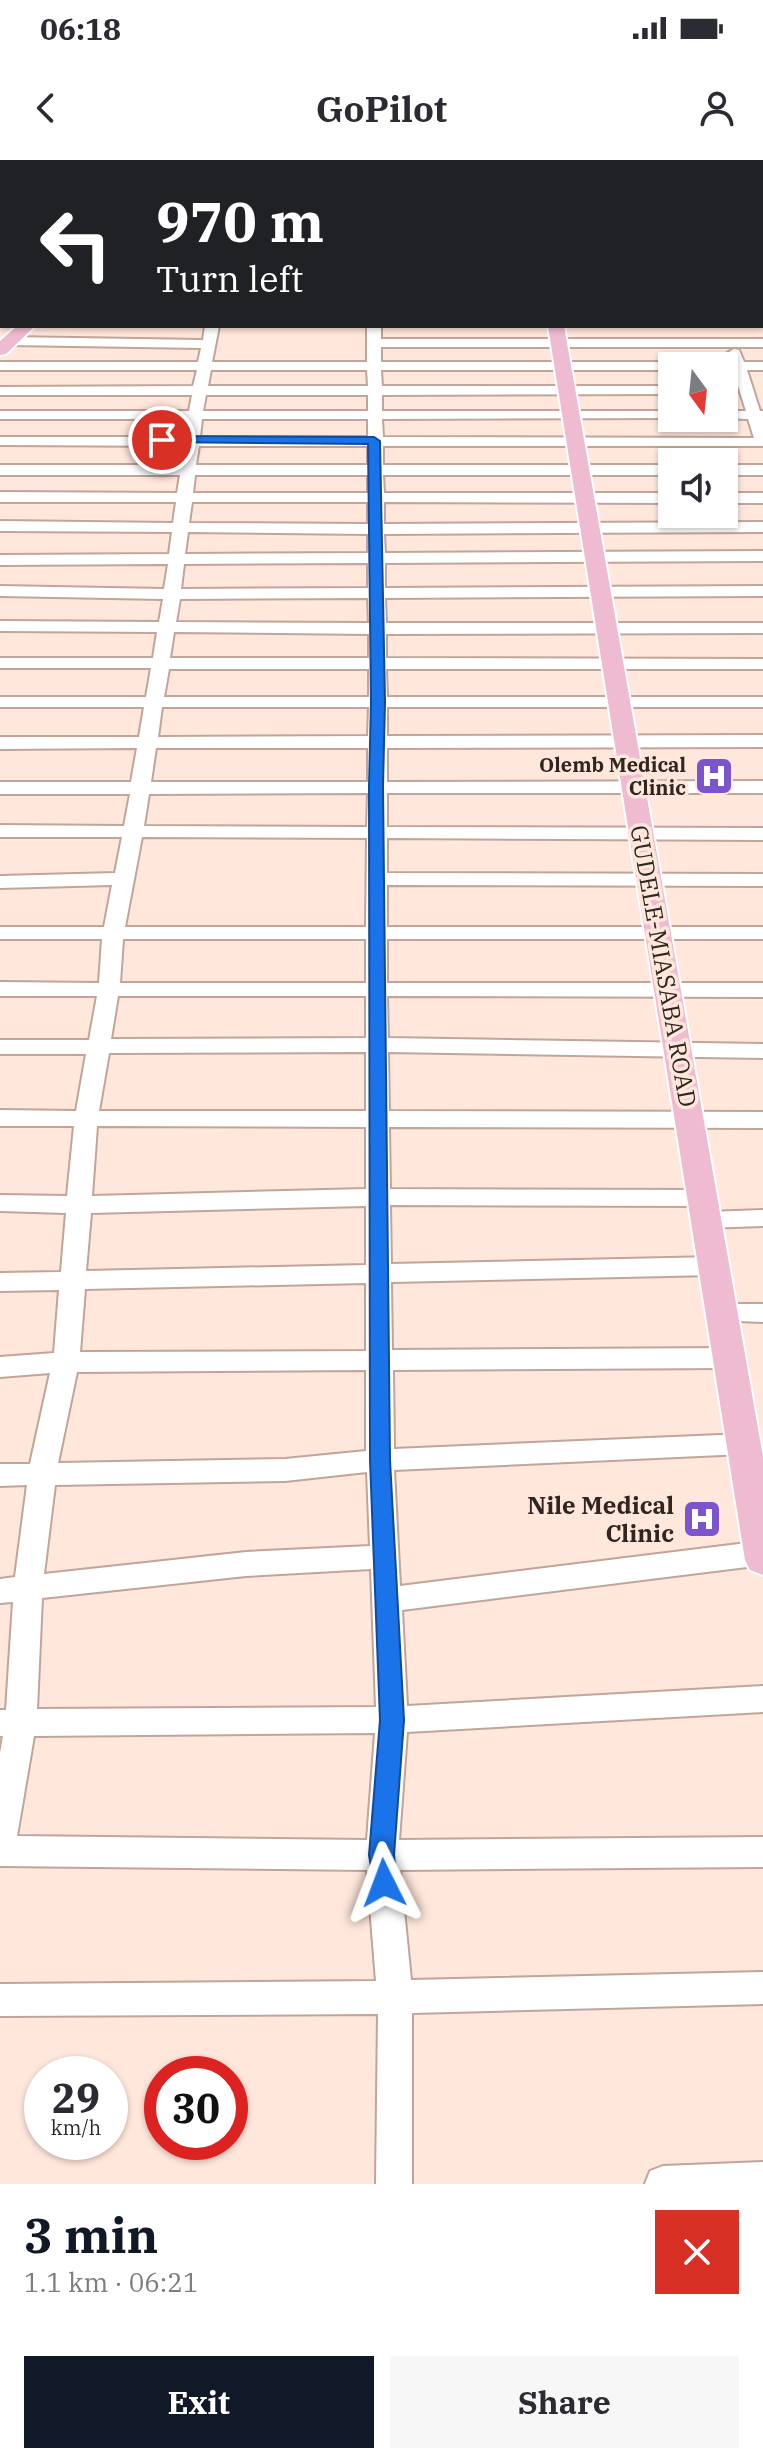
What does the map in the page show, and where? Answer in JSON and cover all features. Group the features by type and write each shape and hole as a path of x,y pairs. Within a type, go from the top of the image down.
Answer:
{"main road":[{"name":"GUDELE-MIASABA ROAD","path":"563,368 729,1358 749,1432 763,1560"}],"street":[{"path":"726,328 734,352"},
{"path":"10,338 206,357 374,368 658,367"},
{"path":"42,341 22,415 7,441 2,474 188,468 658,470"},
{"path":"0,366 206,357 374,368 563,368 731,343 763,343"},
{"path":"0,391 30,391 206,357"},
{"path":"0,1842 10,1723 14,1589 66,1362 86,1119 109,987 113,933 172,594 179,525 206,357"},
{"path":"7,441 763,442 759,415 738,366 763,366"},
{"path":"374,368 563,368 658,409"},
{"path":"374,368 380,1460 382,1557 392,1720 382,1855 395,1997 394,2184"},
{"path":"0,415 195,415 374,368 563,368 658,387"},
{"path":"738,390 763,390"},
{"path":"738,415 759,415"},
{"path":"738,470 763,470"},
{"path":"0,497 374,495 658,498"},
{"path":"738,498 763,498"},
{"path":"0,526 179,525 374,529 763,527"},
{"path":"0,560 763,556"},
{"path":"0,591 601,594 763,591"},
{"path":"0,626 607,630 763,628"},
{"path":"0,663 763,664"},
{"path":"0,702 763,702"},
{"path":"0,743 763,741"},
{"path":"0,788 763,787"},
{"path":"0,831 763,834"},
{"path":"0,882 124,879"},
{"path":"377,879 763,880"},
{"path":"0,933 763,933"},
{"path":"0,989 763,990"},
{"path":"0,1047 377,1045 763,1051"},
{"path":"0,1118 763,1120"},
{"path":"0,1203 77,1205 378,1197 705,1209 763,1218"},
{"path":"0,1282 714,1266"},
{"path":"722,1313 763,1313"},
{"path":"0,1367 66,1362 729,1358"},
{"path":"0,1475 285,1470 749,1432"},
{"path":"385,1600 762,1553"},
{"path":"14,1589 246,1564 382,1557"},
{"path":"10,1723 392,1720 763,1699"},
{"path":"0,1851 382,1855 763,1852"},
{"path":"0,2000 395,1997 763,1988"},
{"path":"663,2184 763,2180"}],"place":[{"name":"Olemb Medical Clinic","path":"714,776"},
{"name":"Nile Medical Clinic","path":"702,1519"}],"route":[{"path":"162,440 374,441 375,663 378,702 380,1460 382,1557 392,1720 382,1855 384,1883"}]}
